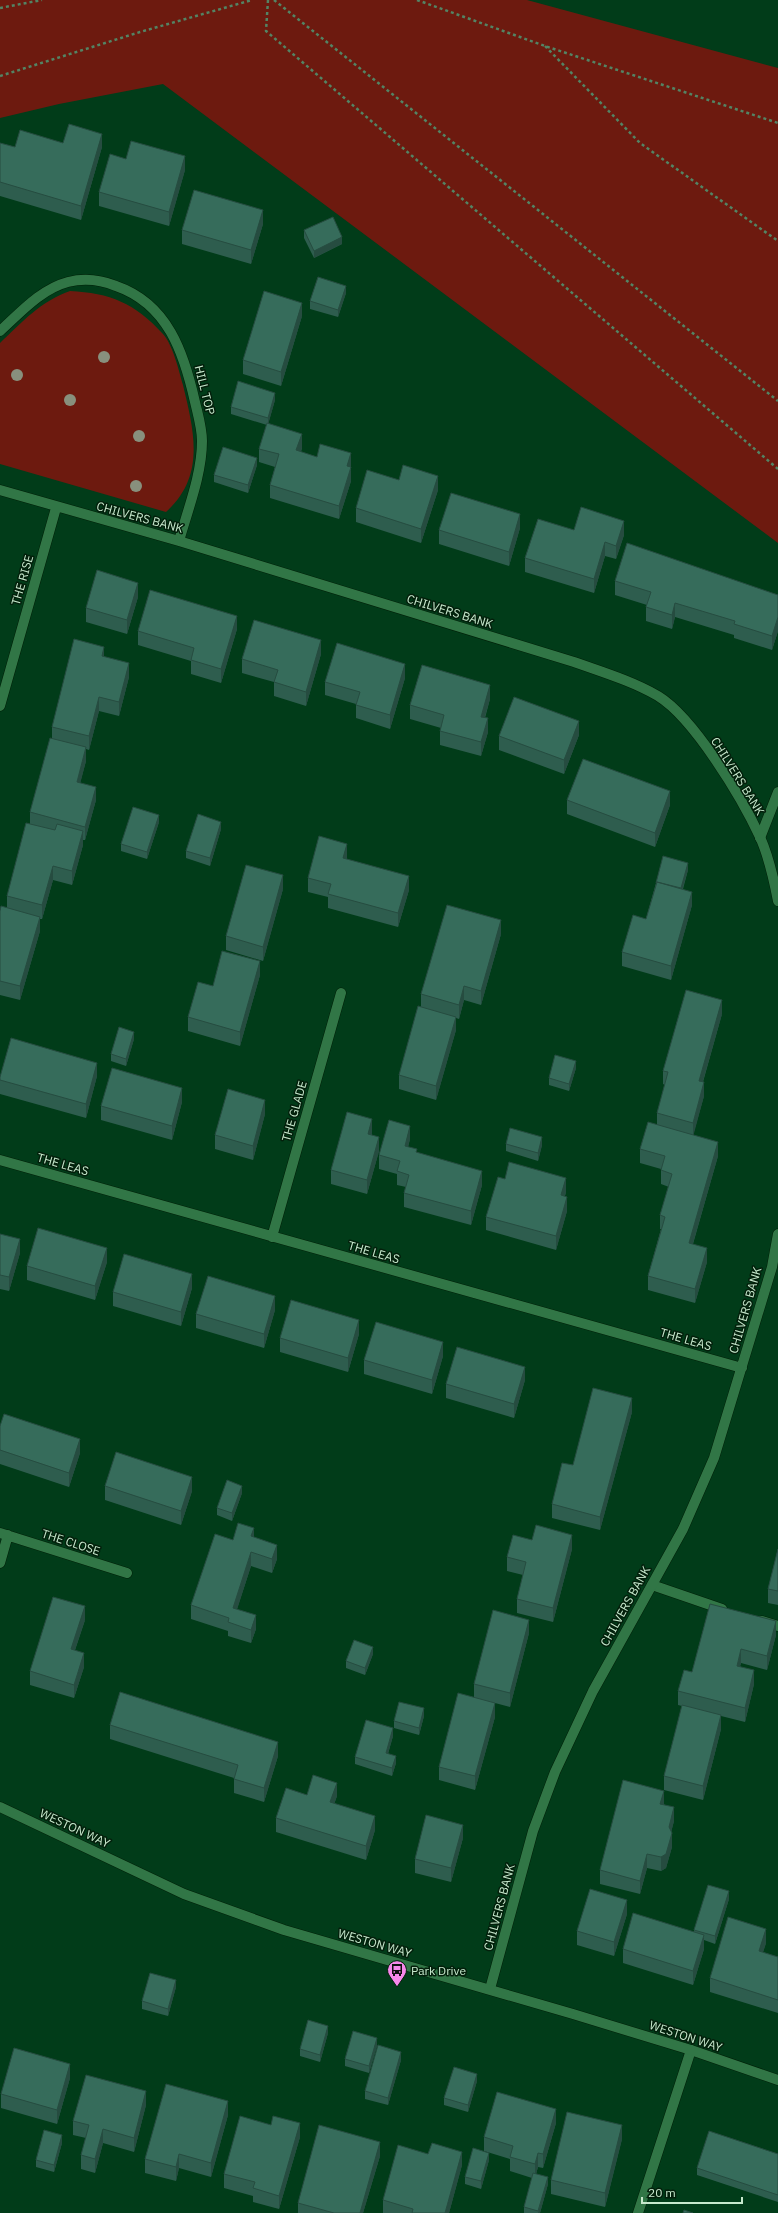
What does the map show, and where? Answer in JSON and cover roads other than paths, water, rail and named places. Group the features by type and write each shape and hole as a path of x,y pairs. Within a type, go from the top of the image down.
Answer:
{"street":[{"name":"HILL TOP","path":"0,331 29,304 67,282 85,280 105,282 131,291 149,303 171,332 188,370 202,441 199,466 179,541"},
{"name":"CHILVERS BANK","path":"0,490 56,508 179,541 574,662 610,675 658,697 682,716 696,732 734,790 760,838 778,901"},
{"name":"THE RISE","path":"0,706 56,508"},
{"path":"760,838 778,792"},
{"name":"THE GLADE","path":"272,1237 341,993"},
{"name":"THE LEAS","path":"0,1160 742,1368"},
{"name":"CHILVERS BANK","path":"490,1989 533,1831 555,1772 593,1691 683,1529 714,1458 772,1267 778,1234"},
{"name":"THE CLOSE","path":"0,1563 4,1534 127,1573"},
{"path":"652,1585 695,1602 733,1613"},
{"path":"755,1619 778,1626"},
{"name":"WESTON WAY","path":"0,1807 184,1894 284,1930 490,1989 691,2050 778,2080"},
{"path":"638,2213 691,2050"}],"place":[{"name":"Park Drive","path":"397,1987"}]}
